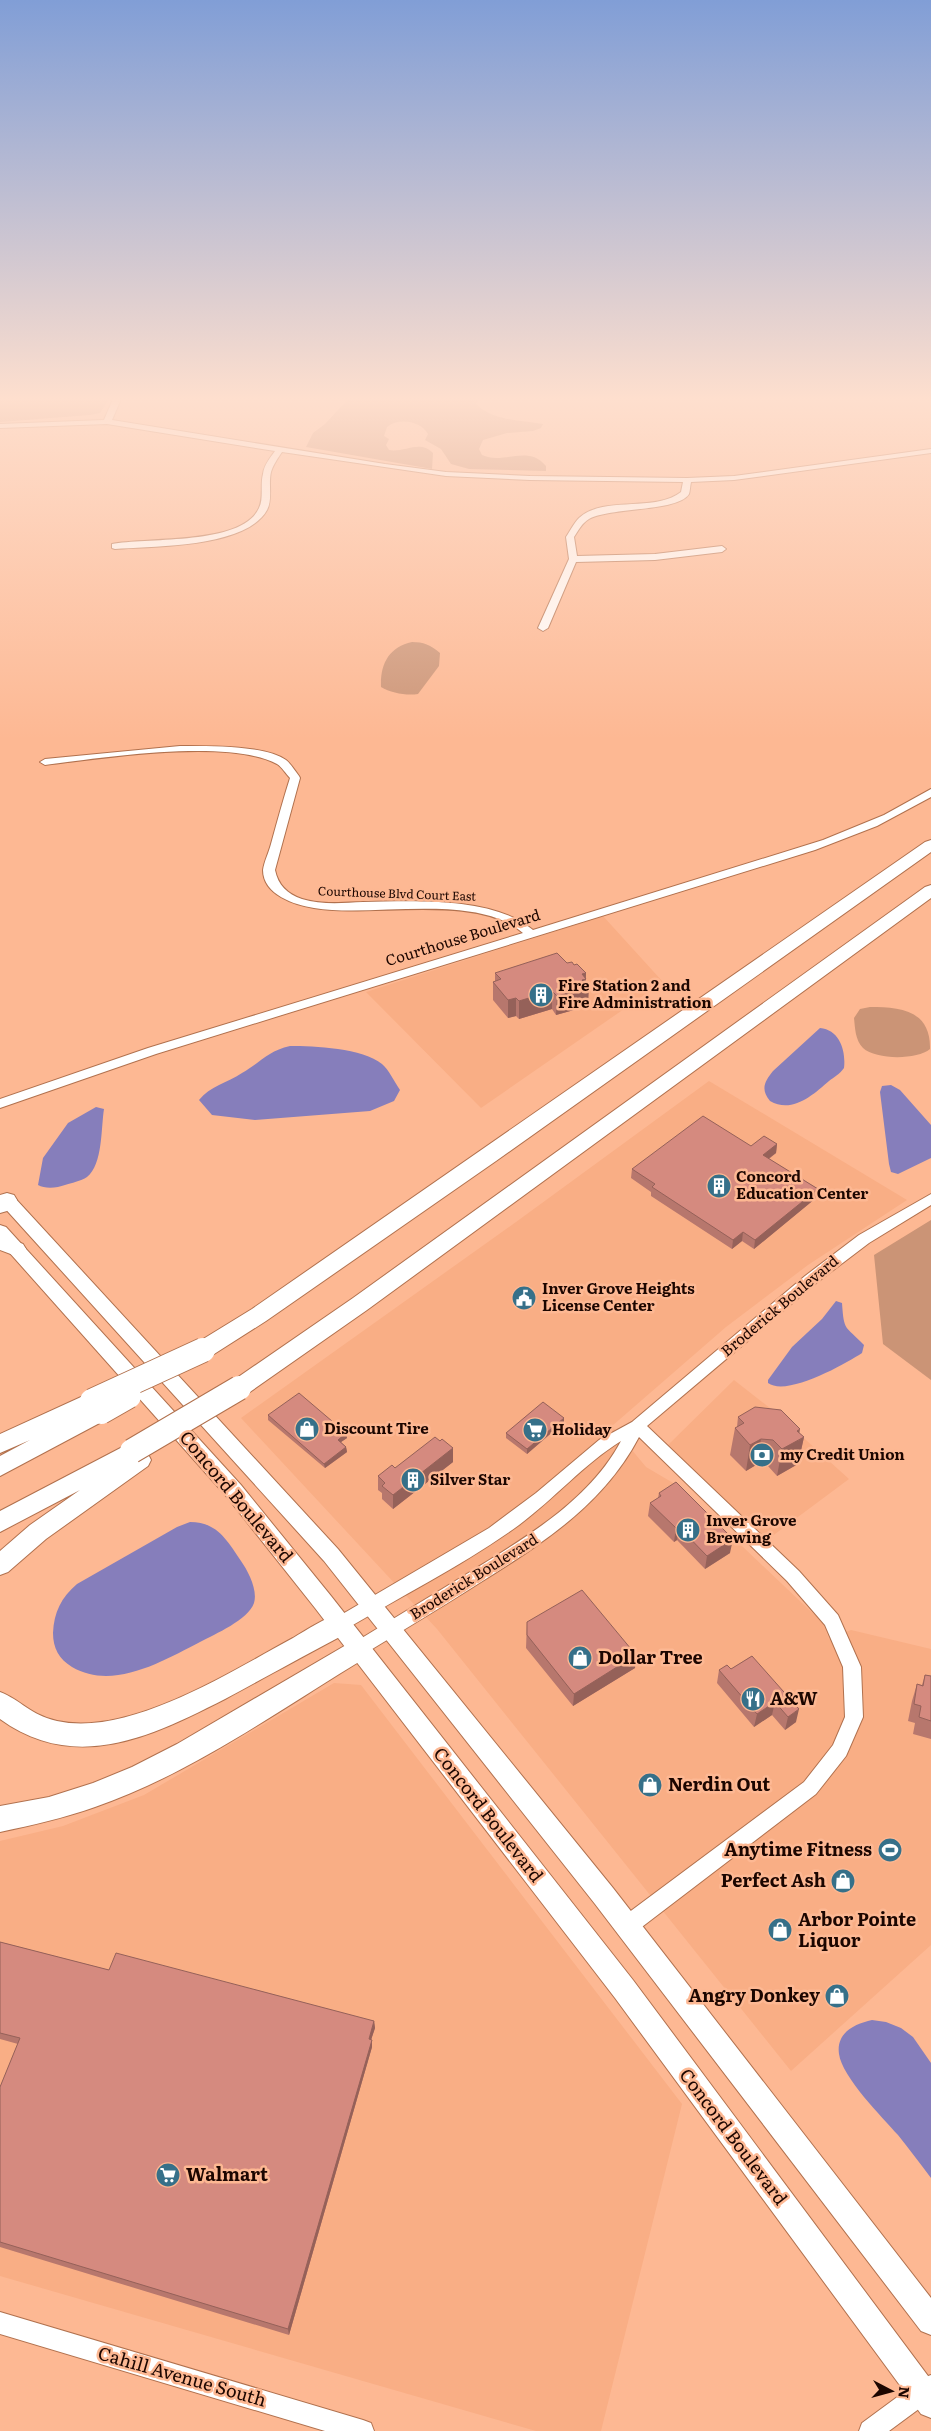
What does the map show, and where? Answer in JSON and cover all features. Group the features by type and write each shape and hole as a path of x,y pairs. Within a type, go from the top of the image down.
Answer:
{"highway":[{"path":"0,1467 97,1407 203,1350 259,1315 490,1156 931,845"},
{"path":"0,1565 38,1532 136,1456 239,1388 360,1304 931,890"},
{"path":"0,1444 97,1407"},
{"path":"0,1522 136,1456"},
{"path":"0,1703 16,1716 46,1729 81,1736 117,1732 153,1721 182,1708 340,1624"},
{"path":"0,1819 47,1811 80,1801 132,1780 174,1760 358,1648"}],"main road":[{"name":"Concord Boulevard","path":"2,1200 331,1555 373,1604 627,1926 931,2321"},
{"name":"Concord Boulevard","path":"0,1231 8,1245 234,1491 624,1989 928,2394"}],"street":[{"path":"114,546 202,539 244,527 262,512"},
{"path":"543,628 574,559 570,537 584,519 602,512"},
{"path":"574,559 655,557 722,549"},
{"name":"Courthouse Blvd Court East","path":"45,762 169,748 219,750 263,755 278,759 289,766 295,778 270,870 274,885 285,895 302,903 322,906 480,910 512,919 528,929 531,934"},
{"name":"Courthouse Boulevard","path":"0,1104 152,1051 843,837 898,813 931,792"},
{"name":"Broderick Boulevard","path":"340,1624 496,1533 537,1502 600,1446 618,1434 637,1426 832,1263 880,1228 931,1199"},
{"path":"627,1926 810,1788 840,1750 854,1717 852,1667 832,1620 793,1576 637,1426"},
{"name":"Broderick Boulevard","path":"358,1648 550,1529 616,1465 627,1449 637,1426"},
{"name":"Cahill Avenue South","path":"0,2323 364,2431"},
{"path":"870,2431 928,2394"}],"shaded area":[{"path":"412,642 427,644 440,653 439,666 418,694 399,694 381,687 382,671 387,658 397,648"},
{"path":"603,916 663,982 481,1108 366,992"},
{"path":"870,1007 902,1010 919,1018 929,1036 930,1049 916,1055 896,1057 877,1055 863,1048 857,1037 854,1018 860,1009"},
{"path":"820,1028 832,1033 840,1042 843,1048 844,1068 839,1074 802,1101 786,1105 770,1101 764,1089 770,1075"},
{"path":"290,1046 338,1049 363,1054 385,1066 400,1090 394,1101 370,1111 255,1120 212,1115 199,1100 208,1091 249,1069 270,1054"},
{"path":"709,1081 907,1200 808,1265 726,1327 612,1426 646,1467 680,1487 823,1623 829,1639 851,1630 931,1649 931,1945 791,2071 437,1629 241,1418 516,1222"},
{"path":"891,1085 900,1090 931,1125 931,1158 898,1174 891,1172 889,1164 880,1092 882,1086"},
{"path":"96,1107 104,1109 99,1155 92,1171 87,1177 79,1181 62,1186 48,1188 38,1185 43,1158 68,1123"},
{"path":"931,1220 931,1380 883,1344 874,1255"},
{"path":"836,1301 842,1303 845,1324 849,1331 864,1345 862,1353 830,1371 802,1383 777,1386 768,1383 768,1380 792,1347 822,1319"},
{"path":"734,1380 775,1412 849,1479 767,1540 668,1445"},
{"path":"190,1522 207,1525 214,1529 231,1546 252,1581 255,1598 251,1609 238,1621 222,1631 138,1671 104,1676 88,1674 72,1667 58,1653 54,1644 53,1633 59,1606 71,1589 177,1527"},
{"path":"334,1683 361,1685 682,2104 601,2431 536,2431 0,2276 0,1841 63,1826 144,1795"},
{"path":"872,2020 886,2022 901,2028 913,2037 931,2063 931,2178 898,2135 855,2085 842,2063 839,2047 843,2035 853,2027"}],"building":[{"path":"557,953 567,963 577,964 586,973 582,974 586,979 582,980 589,987 557,996 552,991 519,1001 516,998 508,1000 493,982 501,979 495,973"},
{"name":"Concord Education Center","path":"703,1116 751,1146 764,1136 777,1144 763,1155 818,1189 755,1240 743,1232 733,1240 652,1187 655,1184 632,1169"},
{"name":"Discount Tire","path":"299,1393 346,1433 338,1440 346,1447 324,1464 268,1415"},
{"name":"Holiday","path":"543,1402 564,1418 527,1449 506,1433"},
{"path":"755,1407 781,1410 800,1429 797,1431 804,1437 782,1449 773,1440 761,1439 750,1445 735,1428 744,1423 738,1417"},
{"path":"435,1437 440,1441 442,1439 453,1448 393,1495 382,1486 385,1483 378,1476 392,1465 395,1468"},
{"path":"676,1482 733,1539 707,1556 679,1527 676,1528 650,1503 661,1496 659,1493"},
{"name":"Dollar Tree","path":"582,1590 636,1655 574,1694 527,1635 527,1622"},
{"path":"752,1656 799,1709 788,1717 775,1702 757,1714 719,1670 727,1665 731,1669"},
{"path":"925,1675 931,1676 931,1721 919,1717 921,1706 914,1704 917,1684 923,1686"},
{"name":"Walmart","path":"0,1942 109,1970 116,1953 374,2021 369,2039 372,2040 288,2329 0,2242 0,2087 20,2038 0,2033"}],"place":[{"name":"Fire Station 2 and Fire Administration","path":"541,995"},
{"name":"Concord Education Center","path":"719,1186"},
{"name":"Inver Grove Heights License Center","path":"524,1298"},
{"name":"Discount Tire","path":"307,1429"},
{"name":"Holiday","path":"535,1430"},
{"name":"my Credit Union","path":"762,1455"},
{"name":"Silver Star","path":"413,1480"},
{"name":"Inver Grove Brewing","path":"688,1530"},
{"name":"Dollar Tree","path":"580,1658"},
{"name":"A&W","path":"753,1699"},
{"name":"Nerdin Out","path":"650,1785"},
{"name":"Anytime Fitness","path":"890,1850"},
{"name":"Perfect Ash","path":"843,1881"},
{"name":"Arbor Pointe Liquor","path":"780,1930"},
{"name":"Angry Donkey","path":"837,1996"},
{"name":"Walmart","path":"168,2175"}]}
